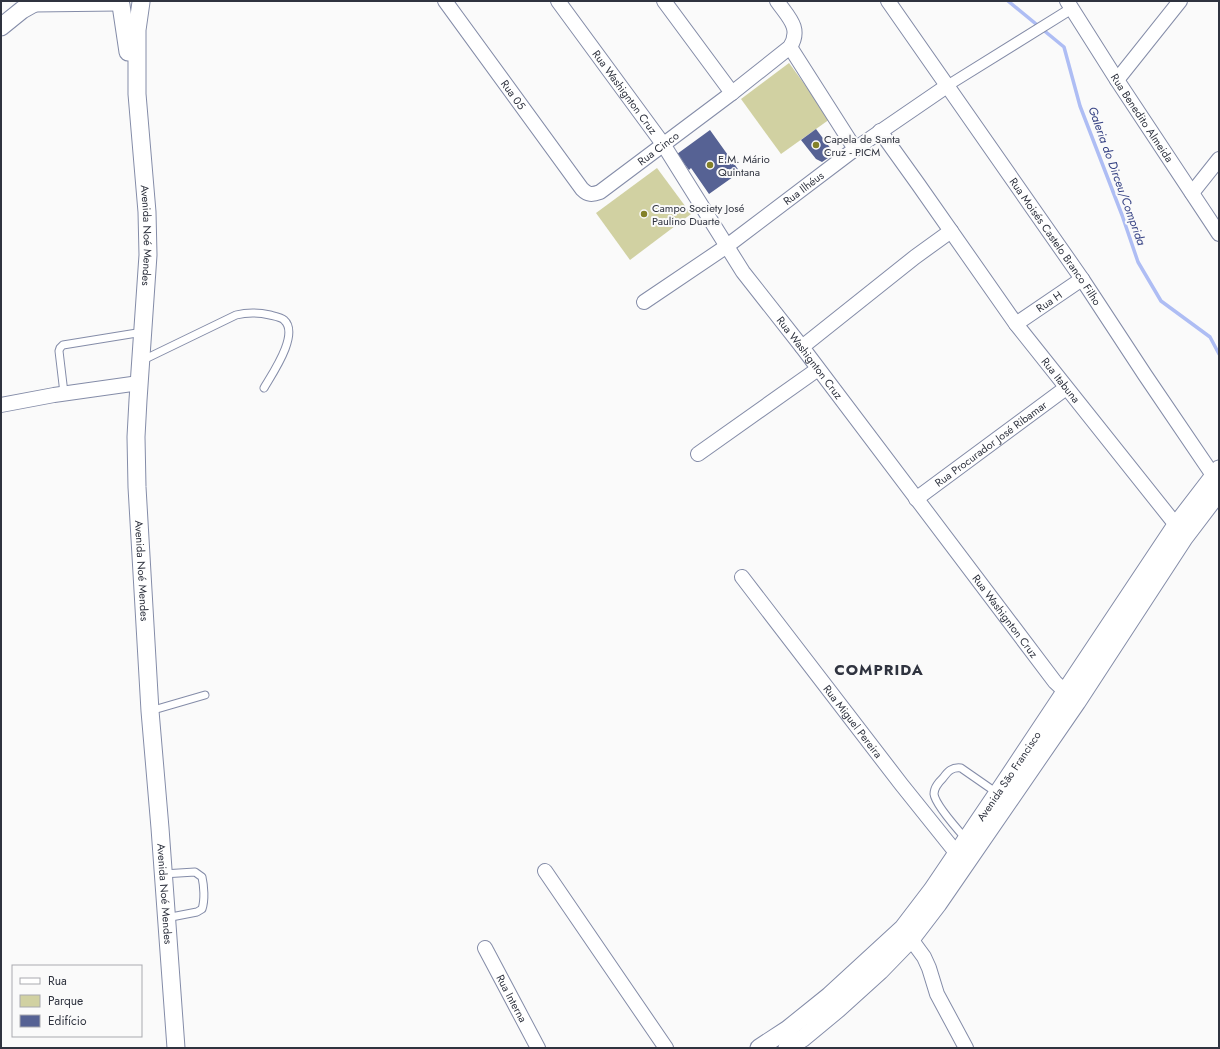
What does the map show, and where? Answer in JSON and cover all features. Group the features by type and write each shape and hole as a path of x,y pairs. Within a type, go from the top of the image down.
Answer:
{"street":[{"name":"Rua 05","path":"445,1 582,189"},
{"name":"Rua Washignton Cruz","path":"558,1 664,144 692,192 743,272 802,347 1055,682 1071,697"},
{"path":"664,1 732,93"},
{"path":"777,1 793,24 796,34 790,47 855,149"},
{"name":"Rua Moisés Castelo Branco Filho","path":"888,1 1082,279 1144,375 1217,477"},
{"path":"1117,80 1180,1"},
{"path":"1,27 11,18 43,2 119,3 132,7 142,2"},
{"name":"Avenida Noé Mendes","path":"142,2 137,30 137,94 147,212 147,239 136,437 137,487 150,711 176,1048"},
{"name":"Avenida Noé Mendes","path":"119,3 130,73 137,94"},
{"name":"Rua Ilhéus","path":"644,302 727,246 855,149 947,86 1045,24 1066,6"},
{"name":"Rua Benedito Almeida","path":"1066,6 1219,234"},
{"name":"Rua Cinco","path":"582,189 589,194 600,192 732,93 790,47"},
{"name":"Rua Itabuna","path":"880,132 1016,324 1176,525"},
{"path":"1192,193 1219,159"},
{"path":"802,347 915,257 951,231"},
{"name":"Rua H","path":"1016,324 1082,279"},
{"path":"698,454 818,369"},
{"path":"1,405 139,383"},
{"name":"Rua Procurador José Ribamar","path":"916,499 1066,388"},
{"name":"Avenida São Francisco","path":"1071,697 1176,525 1217,477"},
{"name":"Avenida São Francisco","path":"787,1048 803,1038 880,972 907,933 932,890 961,859 1005,790 1184,538 1219,492"},
{"name":"Rua Miguel Pereira","path":"742,577 961,859"},
{"name":"Avenida São Francisco","path":"961,859 966,839 1005,790"},
{"path":"545,871 666,1048"},
{"path":"907,933 924,956 937,994 966,1048"},
{"name":"Avenida São Francisco","path":"759,1048 788,1029 907,933"},
{"name":"Rua Interna","path":"485,948 538,1048"}],"lane":[{"path":"141,362 236,315 246,312 256,312 284,319 289,327 289,336 286,348 264,388"},
{"path":"64,394 59,351 63,345 143,332"},
{"path":"150,711 205,695"},
{"path":"966,839 936,801 934,793 936,786 950,770 955,767 961,768 1005,790"},
{"path":"163,874 195,872 202,877 203,882 202,909 197,912 166,918"}],"green space":[{"path":"789,63 830,119 781,154 741,99"},
{"name":"Campo Society José Paulino Duarte","path":"657,168 691,214 630,260 596,213"}],"building":[{"name":"Capela de Santa Cruz - PICM","path":"816,129 831,149 831,156 822,162 816,159 801,140"},
{"name":"E.M. Mário Quintana","path":"710,130 740,172 709,194 691,168 689,170 677,154"}],"waterway":[{"name":"Galeria do Dirceu/Comprida","path":"1008,1 1064,47 1080,106 1122,215 1138,262 1161,301 1210,337 1219,354"}],"place":[{"name":"Capela de Santa Cruz - PICM","path":"816,145"},
{"name":"E.M. Mário Quintana","path":"710,165"},
{"name":"Campo Society José Paulino Duarte","path":"644,214"}],"district":[{"name":"COMPRIDA","path":"879,670"}]}
